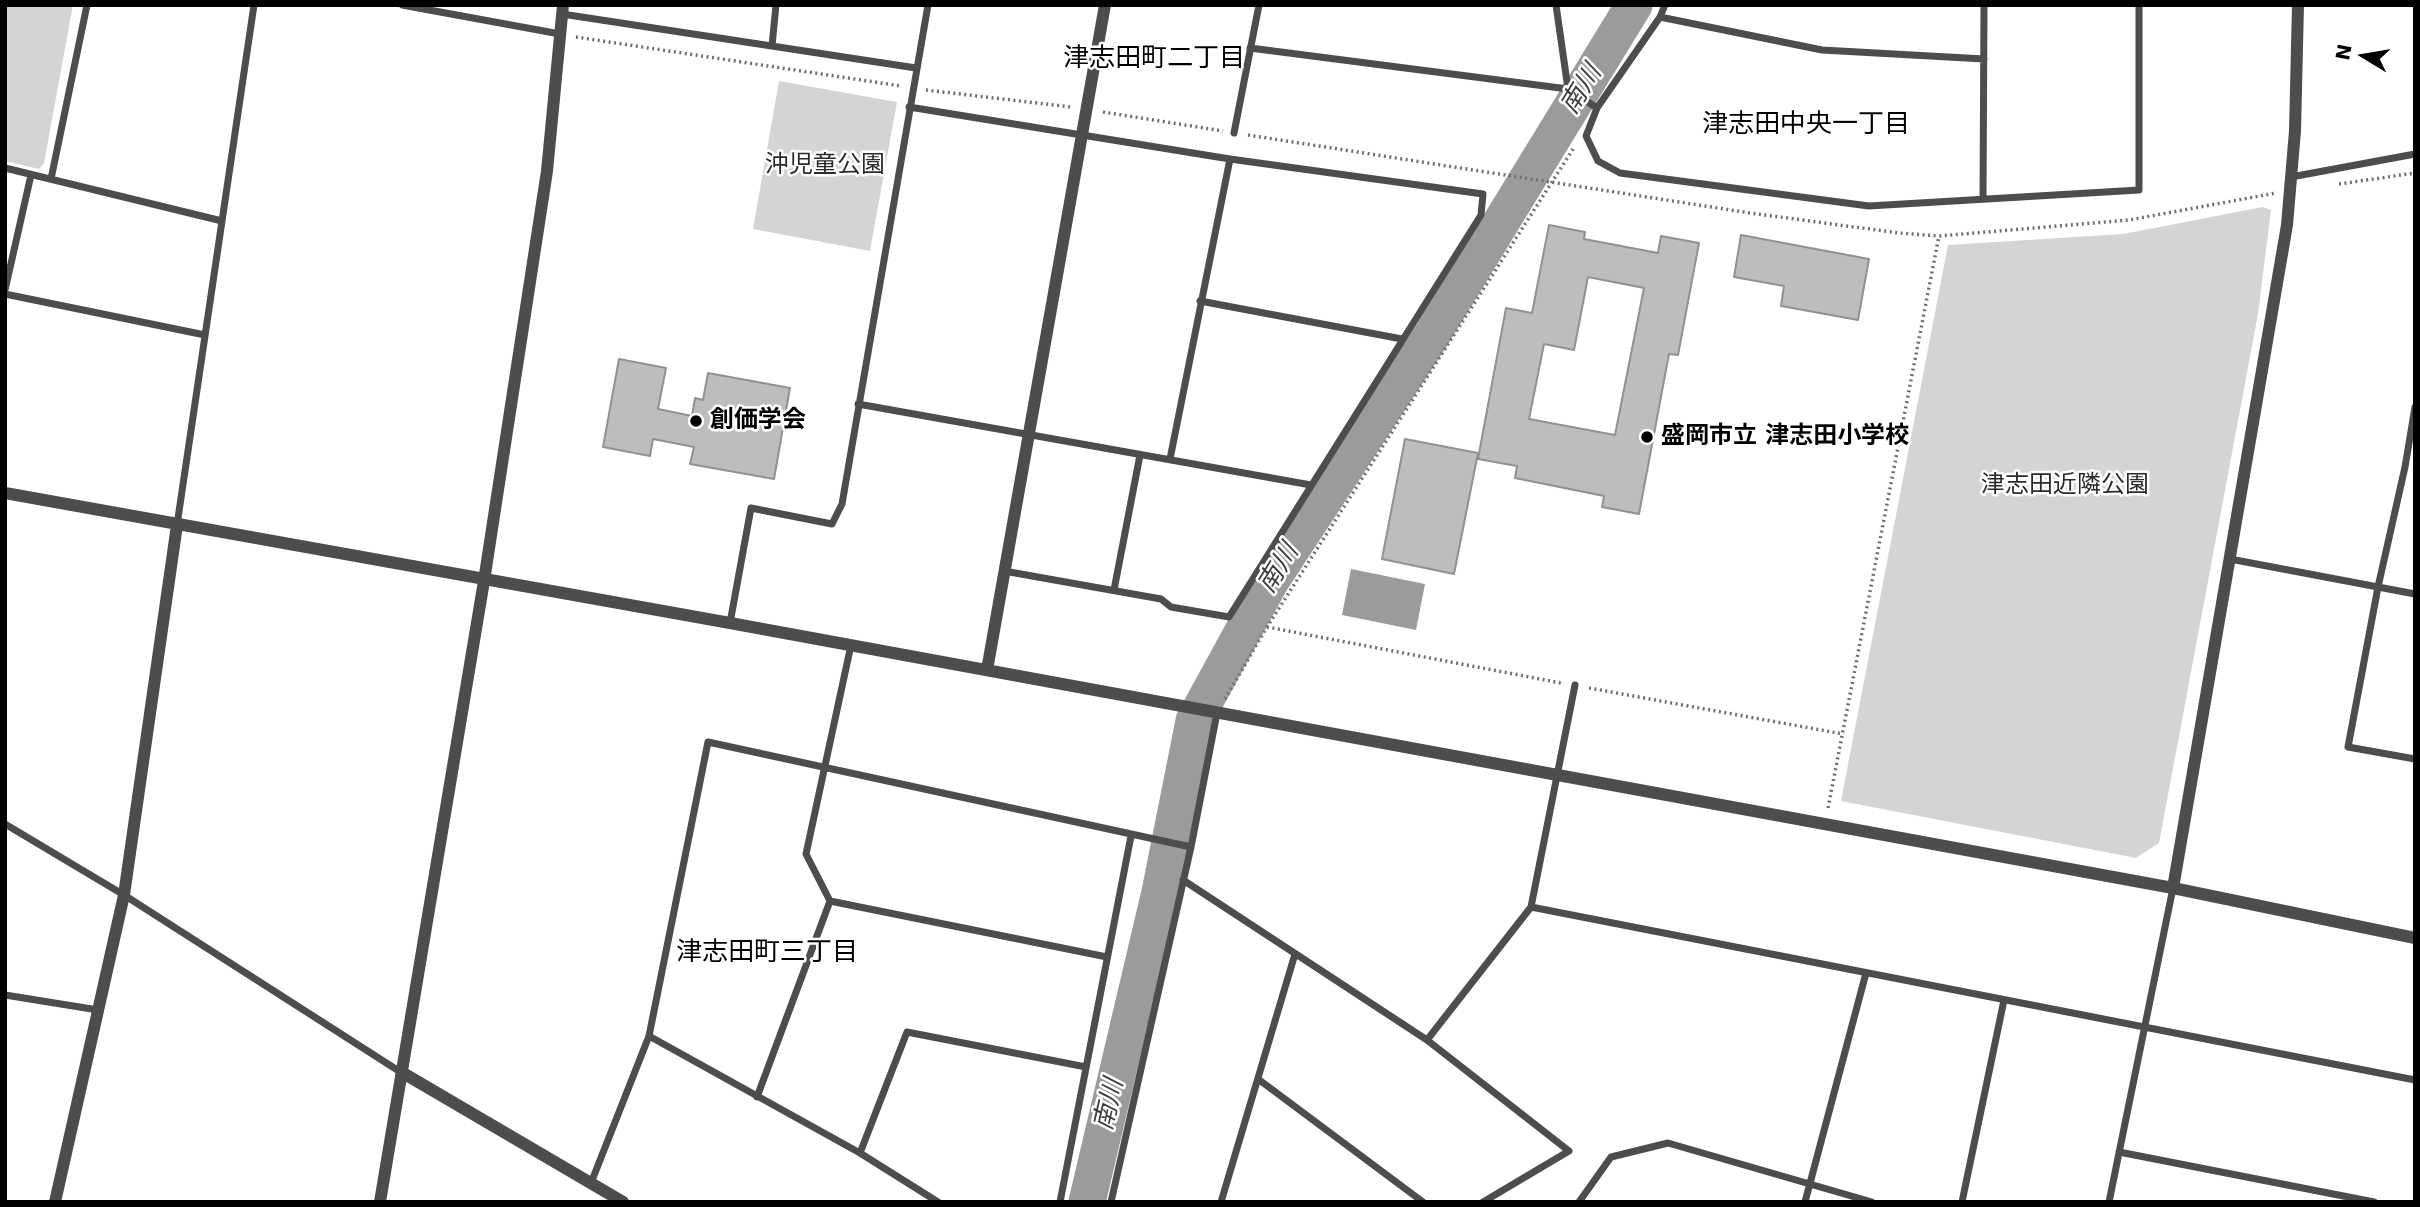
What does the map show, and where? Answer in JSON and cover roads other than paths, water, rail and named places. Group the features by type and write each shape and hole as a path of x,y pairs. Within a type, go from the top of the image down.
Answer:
{"street":[{"path":"51,179 87,5"},
{"path":"55,1202 124,895 254,5"},
{"path":"402,5 560,34"},
{"path":"772,46 776,5"},
{"path":"730,622 751,508 832,524 842,504 928,5"},
{"path":"987,670 1105,5"},
{"path":"1234,133 1258,5"},
{"path":"1556,5 1570,91"},
{"path":"1665,5 1660,17 1595,106 1586,136 1598,161 1620,173 1870,206 2139,190 2138,5"},
{"path":"1983,199 1984,5"},
{"path":"2109,1202 2174,888 2287,225 2298,5"},
{"path":"380,1202 484,581 547,171 563,10 916,68"},
{"path":"1660,17 1822,50 1984,59"},
{"path":"1250,48 1570,91 1595,106"},
{"path":"909,107 1230,159 1483,194 1481,215 1229,617 1171,607 1161,599 1004,571"},
{"path":"2291,177 2415,153"},
{"path":"1170,459 1230,159"},
{"path":"5,168 222,221"},
{"path":"31,175 5,292 205,335"},
{"path":"1200,301 1402,339"},
{"path":"858,404 1311,485"},
{"path":"2415,407 2406,467 2378,587 2348,747 2415,759"},
{"path":"1114,590 1140,454"},
{"path":"2406,467 2415,469"},
{"path":"5,493 484,581 730,622 2174,888 2415,938"},
{"path":"2230,559 2415,594"},
{"path":"757,1097 830,901 806,854 851,645"},
{"path":"1427,1040 1531,907 1575,685"},
{"path":"1111,1202 1191,847 1217,713"},
{"path":"591,1183 649,1036 708,742 1191,847"},
{"path":"5,824 124,895 403,1073 623,1202"},
{"path":"1060,1202 1131,836"},
{"path":"1183,880 1427,1040 1569,1151 1483,1202"},
{"path":"830,901 1107,957"},
{"path":"1531,907 2415,1080"},
{"path":"1221,1202 1296,954"},
{"path":"1805,1202 1866,973"},
{"path":"5,995 99,1010"},
{"path":"1962,1202 2004,1000"},
{"path":"860,1153 906,1032 1086,1067"},
{"path":"649,1036 860,1153 939,1202"},
{"path":"1258,1079 1423,1202"},
{"path":"1579,1202 1611,1157 1668,1143 1872,1202"},
{"path":"2119,1152 2374,1202"}],"waterway":[{"name":"南川","path":"1087,1202 1160,892 1194,721 1270,582 1432,335 1634,5"}],"place":[{"name":"創価学会","path":"696,421"},
{"name":"盛岡市立 津志田小学校","path":"1647,437"}],"district":[{"name":"津志田町二丁目","path":"1154,59"},
{"name":"津志田中央一丁目","path":"1806,125"},
{"name":"津志田町三丁目","path":"767,953"}],"park label":[{"name":"沖児童公園","path":"825,166"},
{"name":"津志田近隣公園","path":"2065,486"}]}
